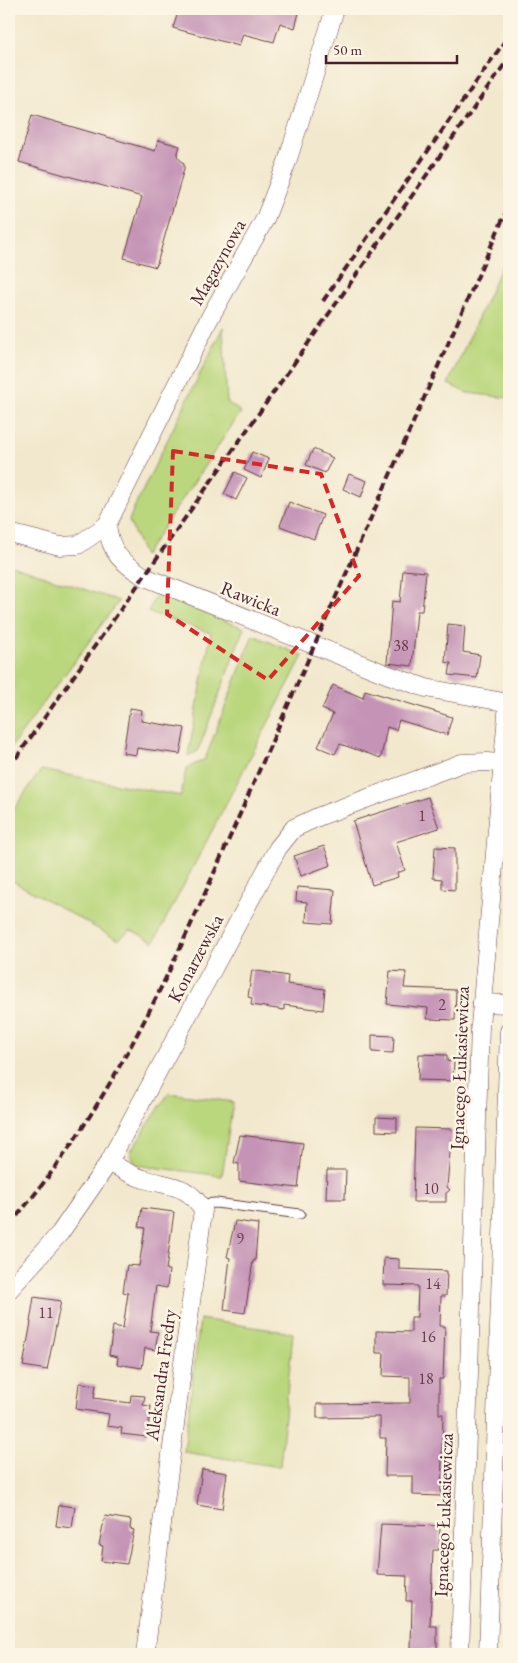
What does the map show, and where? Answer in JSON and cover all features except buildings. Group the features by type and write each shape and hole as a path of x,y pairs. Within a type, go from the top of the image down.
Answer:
{"street":[{"name":"Magazynowa","path":"107,525 208,320 265,219 287,162 335,9"},
{"path":"9,534 60,546 78,545 107,525"},
{"name":"Rawicka","path":"107,525 109,544 119,559 145,578 386,674 426,688 508,703"},
{"name":"Ignacego Łukasiewicza","path":"460,1654 482,1003 506,764 508,703"},
{"name":"Konarzewska","path":"9,1290 60,1233 109,1162 278,848 294,828 320,816 464,762 506,764"},
{"path":"482,1003 509,1004"},
{"path":"488,1654 503,1379 509,1031"},
{"path":"109,1162 142,1179 181,1188 196,1197 200,1204"},
{"name":"Aleksandra Fredry","path":"145,1654 203,1210 200,1204"},
{"path":"468,1376 503,1379"}],"lane":[{"path":"200,1204 216,1203 300,1214"}],"highlighted area":[{"path":"173,451 321,474 359,576 268,680 167,614"}],"green space":[{"path":"509,250 509,398 467,393 448,384"},
{"path":"223,327 227,402 241,412 144,556 129,521"},
{"path":"9,564 119,601 9,750"},
{"path":"156,595 244,628 198,751 188,756 211,633 148,612"},
{"path":"253,635 303,656 154,942 131,930 118,940 9,879 9,816 41,770 181,796 186,769 205,759"},
{"path":"169,1093 233,1102 222,1176 136,1165 130,1152"},
{"path":"200,1319 293,1333 280,1467 184,1452"}],"railway":[{"path":"323,301 509,35"},
{"path":"9,768 509,58"},
{"path":"9,1225 51,1173 89,1118 155,1000 212,878 509,205"}]}
